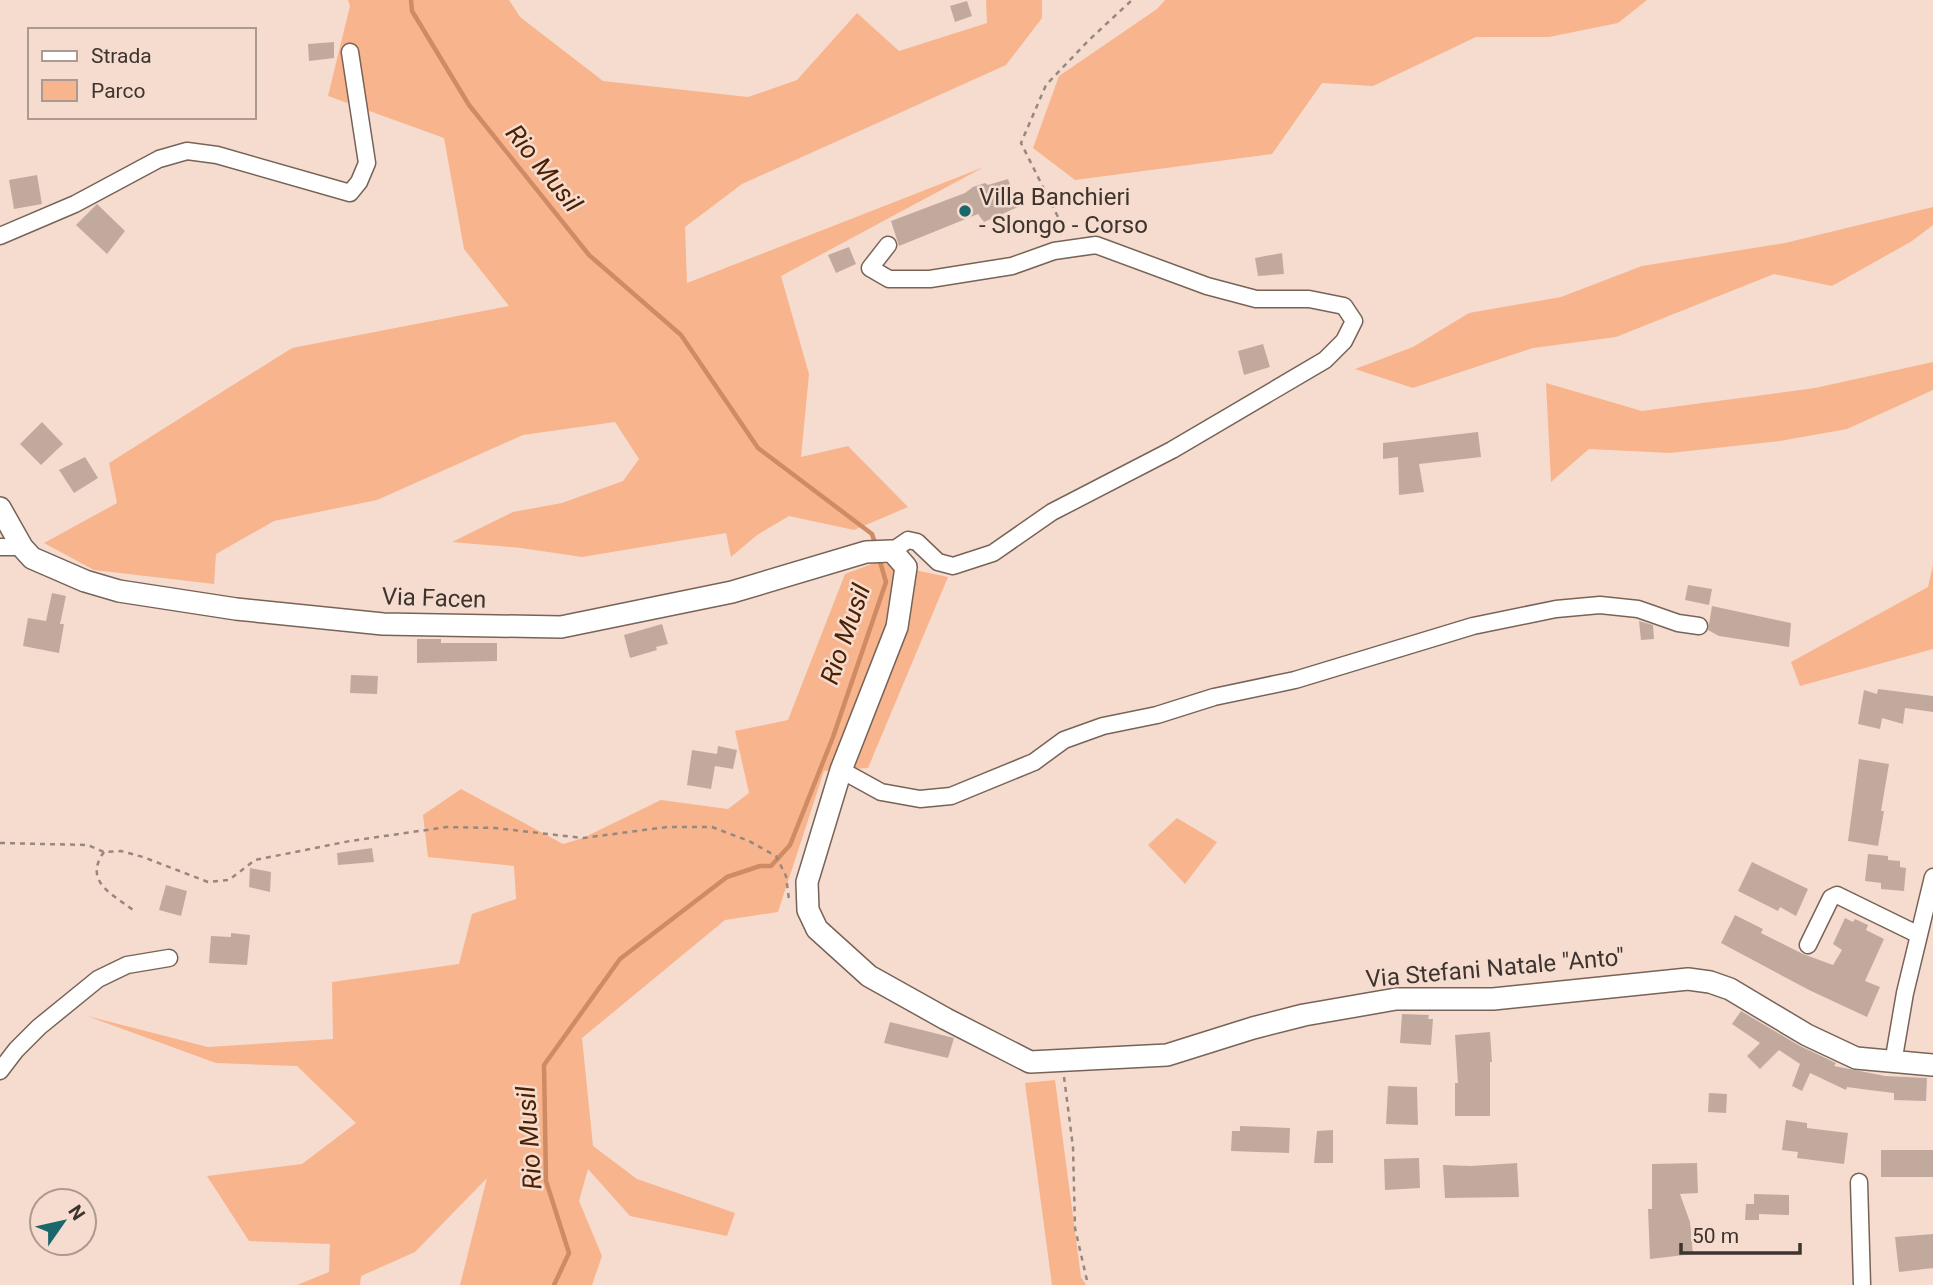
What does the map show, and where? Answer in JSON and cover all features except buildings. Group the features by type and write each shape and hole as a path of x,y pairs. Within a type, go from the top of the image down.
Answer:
{"street":[{"path":"0,236 75,204 159,159 187,151 217,155 350,193 359,182 367,163 350,52"},
{"path":"888,245 870,268 889,279 930,279 971,273 1012,266 1054,251 1096,245 1207,286 1256,299 1309,299 1344,306 1354,321 1344,341 1325,360 1172,450 1052,512 993,553 953,565 938,562 917,542 908,540 892,551"},
{"name":"Via Facen","path":"0,508 22,547 32,558 85,581 119,591 223,607 383,624 561,627 732,592 866,552 892,551"},
{"path":"0,547 22,547"},
{"name":"Via Stefani Natale \"Anto\"","path":"892,551 906,567 897,626 841,770 807,882 808,910 817,929 869,975 946,1019 1030,1062 1167,1055 1291,1018 1396,999 1493,999 1688,979 1710,982 1730,989 1807,1035 1856,1058 1933,1065"},
{"path":"841,770 881,792 920,799 951,796 1034,762 1064,740 1103,726 1157,715 1214,697 1295,680 1473,626 1556,609 1600,605 1638,609 1699,626"},
{"path":"1893,1063 1905,993 1933,877"},
{"path":"1808,945 1831,898 1837,895 1919,935"},
{"path":"0,1071 39,1027 98,979 127,965 169,958"},
{"path":"1858,1182 1862,1285"}],"path":[{"path":"1054,251 1063,227 1021,143 1046,85 1132,0"},
{"path":"0,844 88,845 104,852 121,851 208,882 229,880 255,860 350,841 447,827 495,828 583,838 667,827 712,827 749,841 780,860"},
{"path":"104,852 96,863 96,873 103,887 133,910"},
{"path":"1061,1060 1073,1147 1075,1228 1088,1285"}],"green space":[{"path":"348,0 509,0 520,17 603,81 748,97 797,80 857,13 899,51 987,23 986,0 1042,0 1042,18 1006,65 742,184 685,227 687,283 984,167 781,276 809,374 801,457 848,446 908,507 854,530 789,516 757,535 731,557 726,533 582,557 452,542 513,512 562,503 623,481 639,459 615,422 523,435 377,500 274,521 216,554 214,584 94,570 44,543 117,503 109,463 292,348 509,306 464,249 444,138 328,96 350,6"},
{"path":"1165,0 1647,0 1618,23 1549,37 1476,37 1373,86 1322,83 1272,154 1075,180 1033,148 1059,76 1157,9"},
{"path":"1933,207 1933,225 1912,241 1832,286 1774,274 1616,337 1533,348 1413,388 1355,369 1413,347 1469,313 1561,297 1642,266 1785,243"},
{"path":"1933,362 1933,390 1847,429 1780,441 1670,453 1589,449 1551,482 1546,383 1642,411 1815,388"},
{"path":"877,562 948,577 868,768 824,771 778,912 725,920 582,1038 593,1146 637,1179 735,1213 727,1236 630,1216 588,1169 579,1201 602,1256 592,1285 460,1285 487,1178 415,1252 361,1276 360,1285 297,1285 329,1272 330,1244 249,1241 207,1176 302,1164 356,1123 297,1066 216,1063 87,1016 208,1047 333,1039 332,982 459,964 472,914 516,899 514,866 428,857 423,815 461,789 563,844 583,838 661,800 728,809 749,793 735,731 788,720 845,574"},
{"path":"1933,565 1933,649 1800,686 1791,662 1928,587"},
{"path":"1177,818 1217,842 1185,884 1148,845"},
{"path":"1055,1080 1081,1277 1086,1285 1052,1285 1025,1083"}],"waterway":[{"name":"Rio Musil","path":"411,0 412,11 469,105 589,255 681,335 758,448 872,534 876,546"},
{"name":"Rio Musil","path":"554,1285 569,1253 546,1181 544,1065 620,959 727,877 760,866 771,866 790,845 833,737 886,582 879,558"}],"place":[{"name":"Villa Banchieri - Slongo - Corso","path":"965,211"}]}
